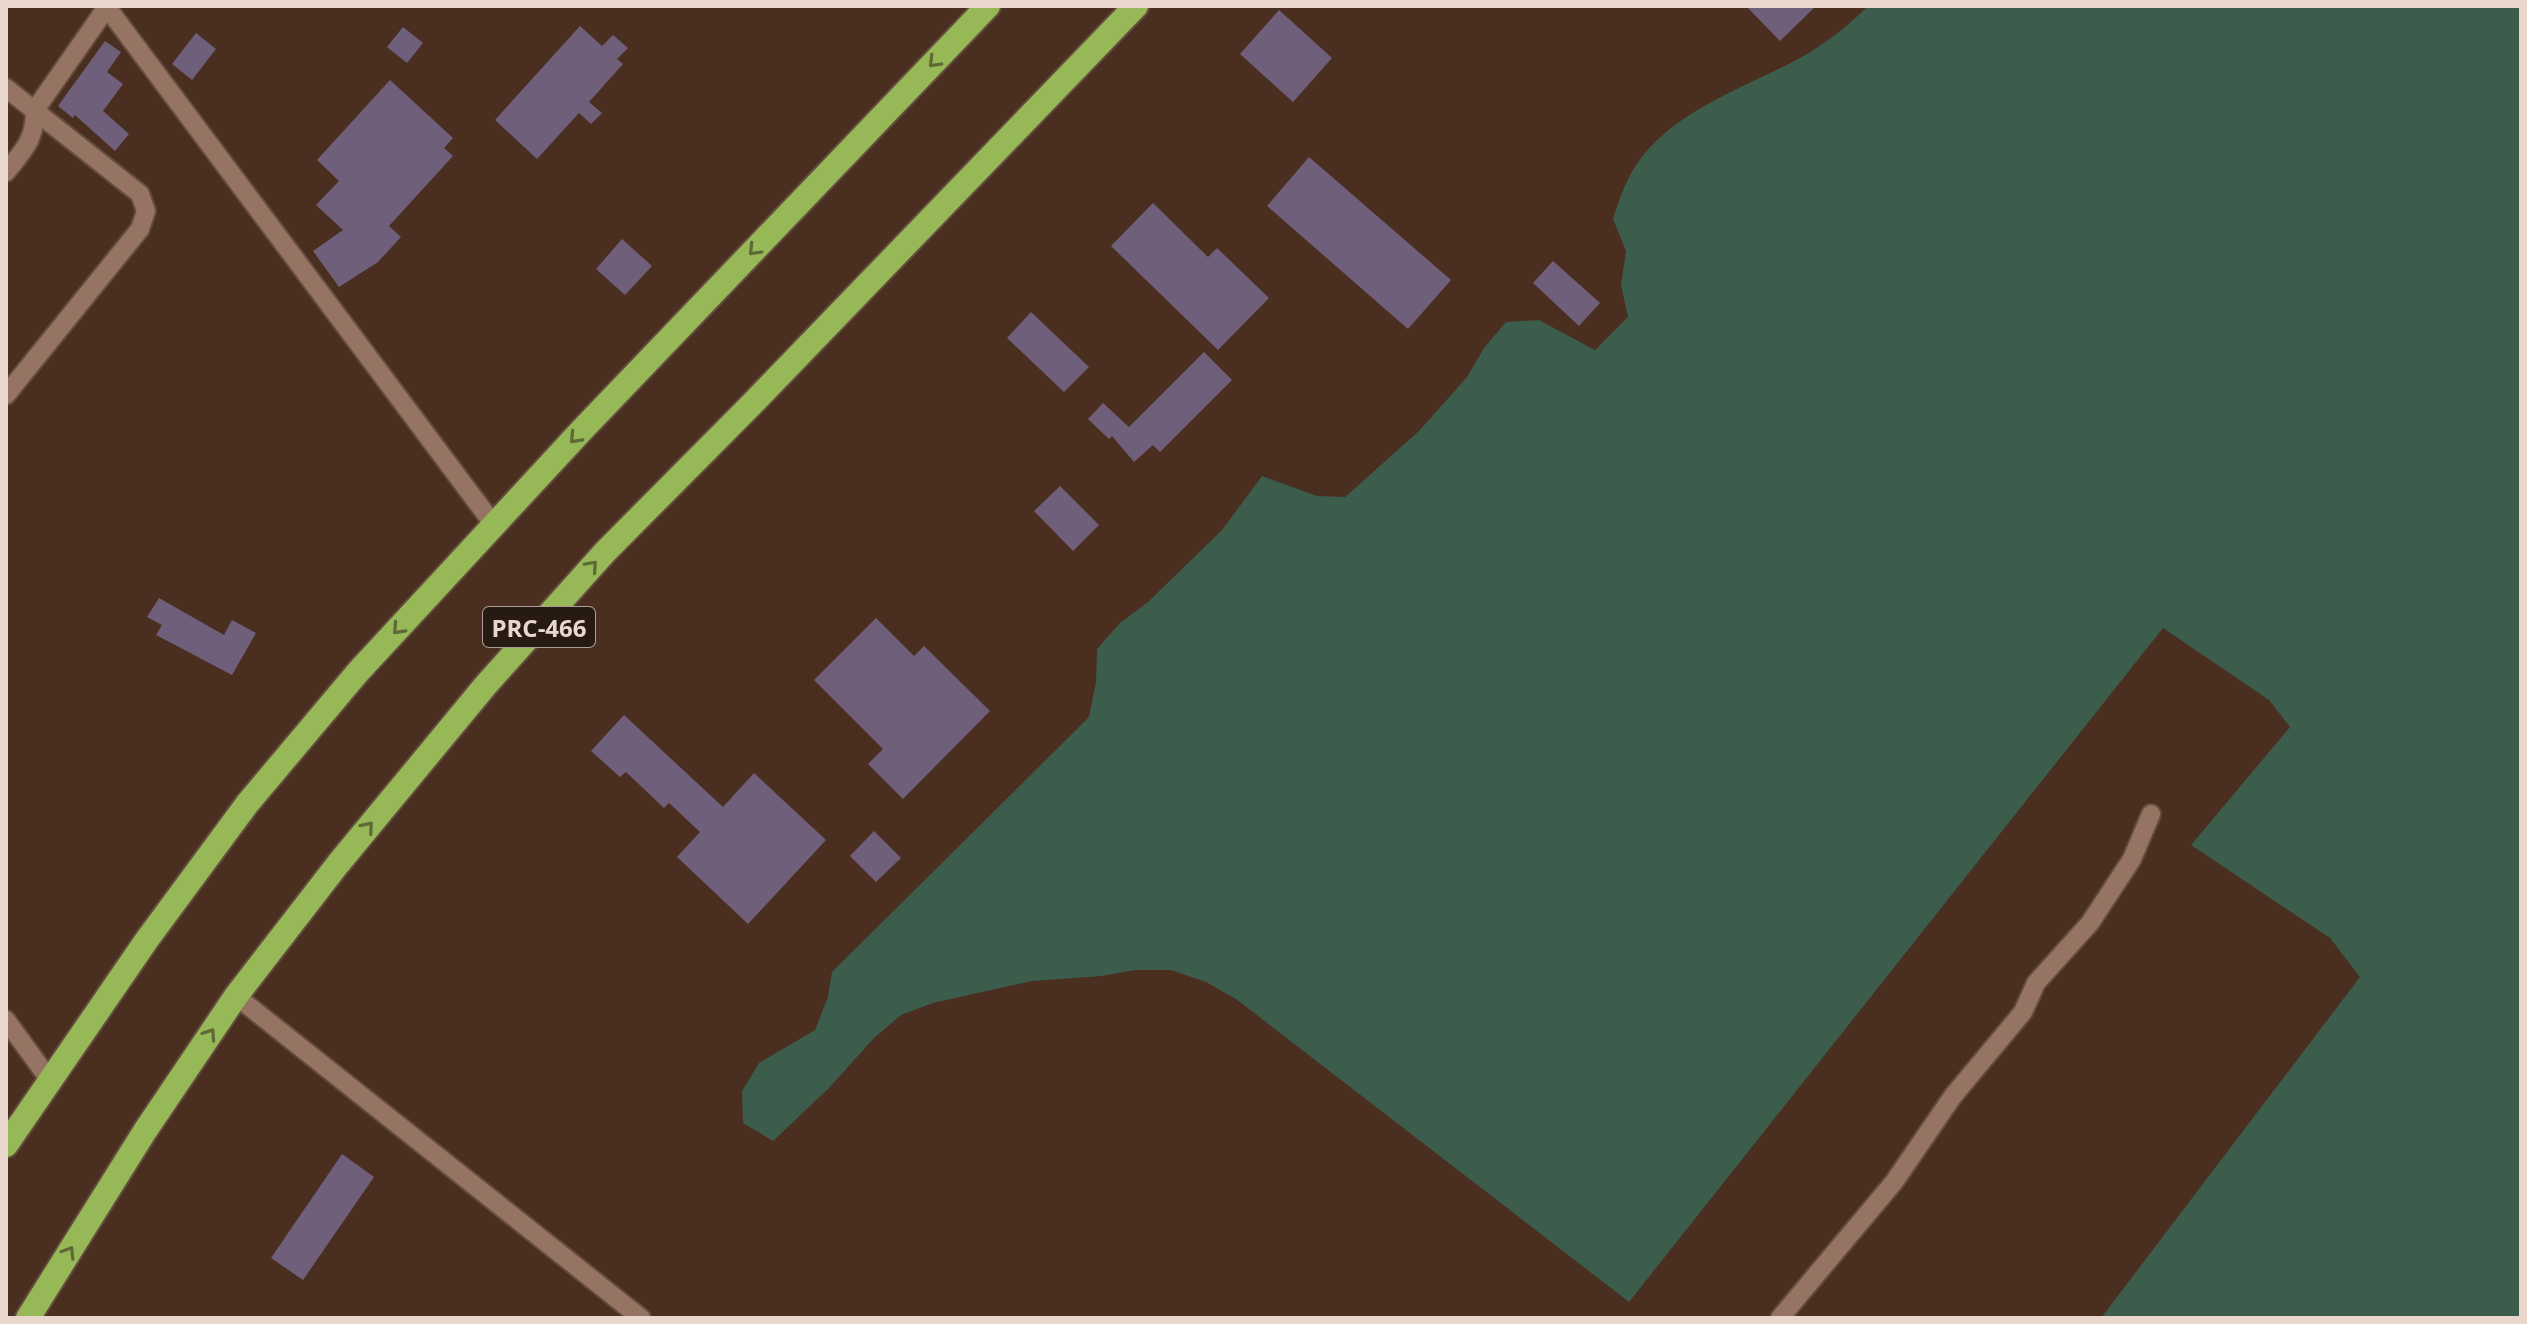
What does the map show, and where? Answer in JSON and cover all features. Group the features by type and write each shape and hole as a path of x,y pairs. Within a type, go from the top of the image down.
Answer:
{"highway":[{"path":"6,1145 146,941 247,804 358,672 988,6"},
{"name":"PRC-466","path":"28,1318 145,1131 236,996 338,864 485,686 605,552 1136,6"}],"street":[{"path":"6,172 31,141 35,110 107,6 494,525"},
{"path":"6,88 140,194 146,211 140,229 6,395"},
{"path":"1780,1318 1894,1182 1953,1096 2023,1012 2036,983 2090,923 2132,859 2151,814"},
{"path":"236,996 641,1318"},
{"path":"6,1020 49,1079"}],"green space":[{"path":"1868,6 2521,6 2521,1318 2101,1318 2360,977 2330,938 2191,845 2290,727 2269,700 2163,628 1629,1302 1236,999 1206,982 1171,970 1135,970 1102,976 1032,981 933,1003 901,1015 874,1038 829,1088 773,1141 743,1123 742,1091 759,1063 815,1030 828,997 832,972 1089,717 1096,682 1097,649 1120,623 1148,602 1222,530 1262,476 1317,496 1345,497 1419,431 1467,377 1484,348 1506,322 1539,320 1595,350 1628,317 1621,285 1626,251 1613,219 1628,179 1641,158 1675,125 1694,112 1809,53"}],"building":[{"path":"1746,6 1816,6 1780,41"},
{"path":"1279,10 1332,58 1293,102 1240,54"},
{"path":"580,26 602,46 613,35 628,48 617,59 623,64 589,102 602,113 591,124 579,113 537,159 495,120"},
{"path":"403,27 423,43 407,63 387,47"},
{"path":"196,33 216,49 192,80 172,64"},
{"path":"105,41 121,52 107,72 123,84 103,111 129,134 115,151 75,115 73,118 58,106"},
{"path":"390,80 453,138 444,148 453,156 389,226 401,237 378,262 339,287 313,251 343,230 316,205 339,181 317,160"},
{"path":"1309,157 1451,280 1408,329 1267,206"},
{"path":"1153,203 1208,257 1217,248 1269,298 1218,350 1111,246"},
{"path":"622,239 652,266 625,295 596,269"},
{"path":"1553,261 1600,303 1579,326 1533,283"},
{"path":"1031,312 1089,367 1064,392 1007,338"},
{"path":"1204,352 1232,380 1160,452 1153,445 1134,462 1112,436 1109,439 1088,419 1103,403 1129,427"},
{"path":"1060,486 1099,525 1073,551 1034,511"},
{"path":"159,598 224,635 232,620 256,633 232,675 156,635 162,625 147,617"},
{"path":"876,618 914,656 924,646 990,711 903,799 868,764 883,749 814,680"},
{"path":"624,715 723,807 754,773 826,840 748,924 677,857 700,832 669,803 664,808 626,772 620,777 591,751"},
{"path":"874,831 901,858 876,882 850,856"},
{"path":"342,1154 374,1177 303,1280 271,1258"}]}
